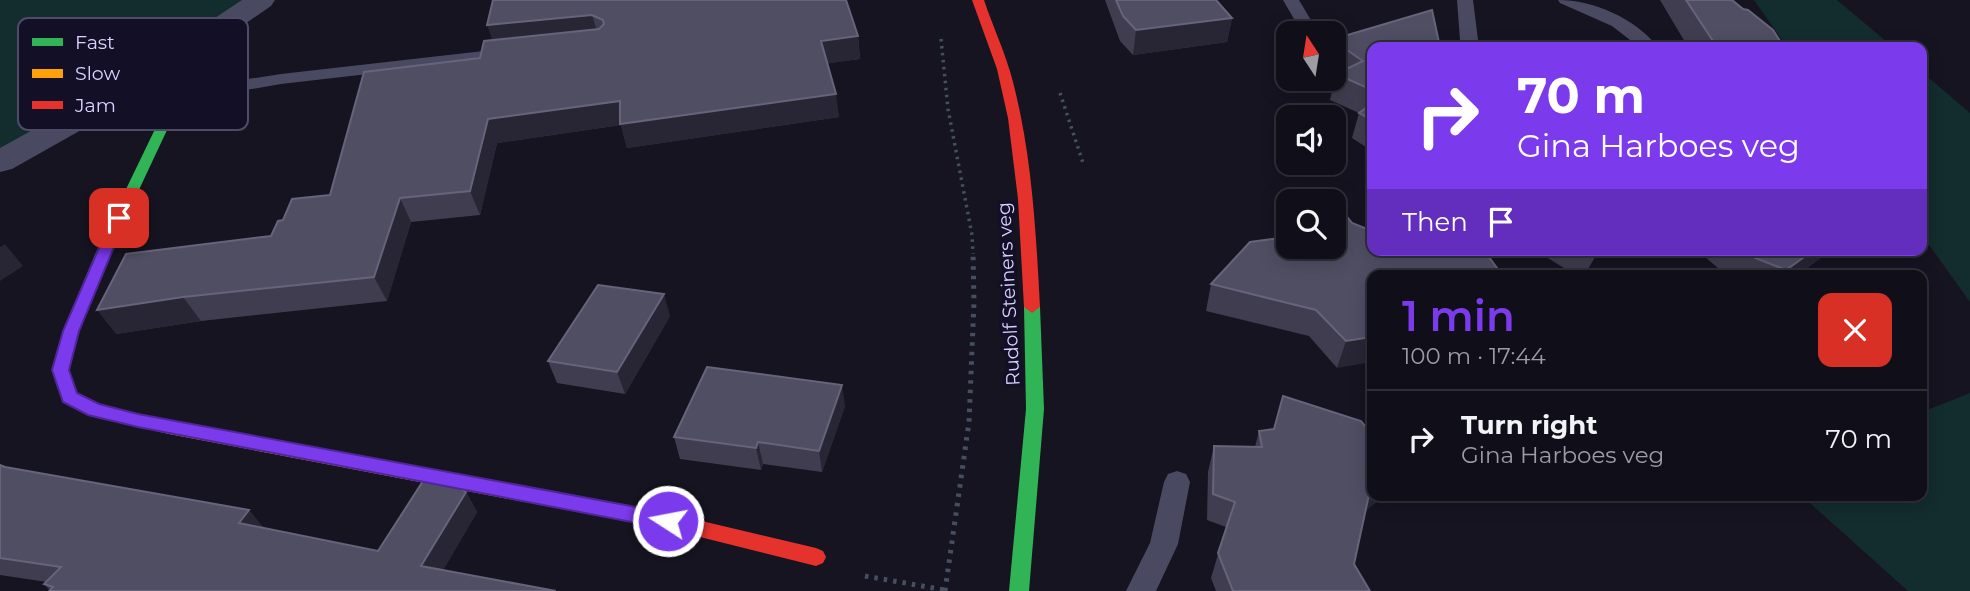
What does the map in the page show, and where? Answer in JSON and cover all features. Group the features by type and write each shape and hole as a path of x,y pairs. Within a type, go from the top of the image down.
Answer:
{"street":[{"path":"235,18 261,0"},
{"name":"Rudolf Steiners veg","path":"978,0 1009,90 1020,160 1030,259 1035,409 1019,591"},
{"path":"0,163 58,130"},
{"path":"161,130 107,243 71,331 61,370 69,397 94,410 138,421 668,521 816,557"}],"lane":[{"path":"1290,0 1303,21"},
{"path":"1465,0 1470,42"},
{"path":"1566,0 1618,22 1643,42"},
{"path":"248,84 532,51"},
{"path":"1141,591 1164,544 1177,482"}],"path":[{"path":"816,557 829,569 945,591 969,422 974,302 972,235 948,108 947,76 939,28"}],"green space":[{"path":"0,0 249,0 222,18 18,18 18,130 38,130 0,152"},
{"path":"1754,0 1837,0 1887,42 1783,42"},
{"path":"1927,76 1970,113 1970,302 1927,242"},
{"path":"1970,393 1970,591 1908,591 1808,501 1927,501 1927,410"}],"building":[{"path":"493,0 846,0 858,36 821,41 836,94 620,124 620,101 488,119 470,191 400,198 374,277 183,297 97,310 126,254 271,236 278,221 283,220 292,199 330,195 364,72 480,58 484,41 599,29 604,24 603,20 592,15 487,25"},
{"path":"1116,0 1216,0 1232,18 1136,30 1123,16"},
{"path":"1686,0 1732,0 1773,30 1781,42 1714,42"},
{"path":"1432,10 1439,42 1367,42 1367,88 1346,78 1346,69 1363,61 1346,49 1346,35"},
{"path":"1367,107 1367,117 1359,113"},
{"path":"1346,216 1352,223 1367,229 1367,256 1484,256 1489,257 1498,270 1367,270 1367,338 1346,341 1316,310 1211,284 1250,242 1276,239 1276,259 1346,259"},
{"path":"1753,256 1806,256 1786,270"},
{"path":"598,285 664,294 617,372 548,361"},
{"path":"707,367 842,385 819,451 758,442 756,448 674,437"},
{"path":"1283,396 1361,421 1367,428 1368,501 1354,564 1370,591 1233,591 1218,553 1235,502 1213,494 1214,446 1262,447 1259,431 1274,429"},
{"path":"0,465 249,510 239,523 378,551 425,478 452,484 466,492 421,566 556,591 49,591 53,587 44,584 61,567 0,558"}],"traffic: fast":[{"path":"161,130 107,243 71,331 61,370 69,397 94,410 169,427"},
{"path":"1019,591 1035,409 1032,307"}],"traffic: slow":[{"path":"169,427 525,494"}],"traffic: jam":[{"path":"978,0 1003,69 1014,118 1025,199 1032,307"},
{"path":"525,494 668,521 816,557"}],"route":[{"path":"119,218 71,331 61,370 69,397 94,410 138,421 668,521"}]}
